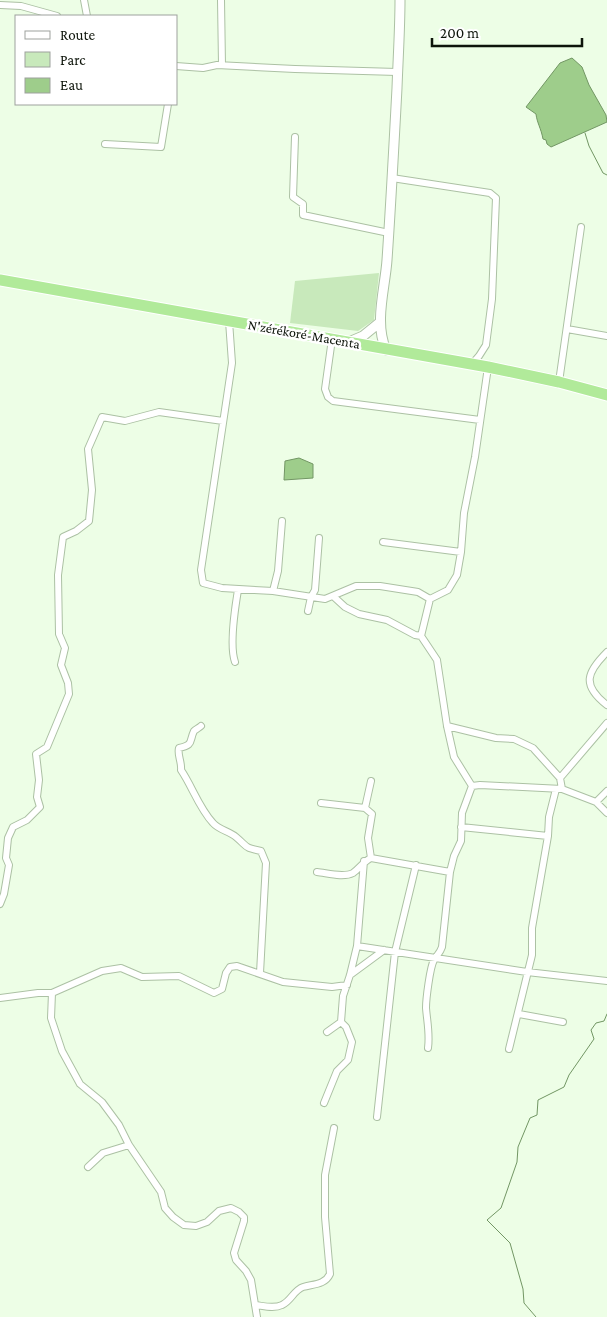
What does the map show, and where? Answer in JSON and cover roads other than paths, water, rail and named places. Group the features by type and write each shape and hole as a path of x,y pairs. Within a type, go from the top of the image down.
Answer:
{"highway":[{"name":"N'zérékoré-Macenta","path":"0,280 488,367 559,382 607,395"}],"street":[{"path":"84,0 87,15"},
{"path":"221,0 222,65"},
{"path":"386,350 381,338 379,323 386,282 400,0"},
{"path":"0,5 21,6 52,15"},
{"path":"178,66 203,68 222,65 397,72"},
{"path":"105,144 161,147 168,105"},
{"path":"295,137 293,197 303,204 303,215 389,232"},
{"path":"392,178 490,194 496,198 492,290 486,346 470,365"},
{"path":"559,382 581,227"},
{"path":"229,320 232,363 201,570 203,583 238,590 273,591 325,600 356,586 380,586 418,592 430,599"},
{"path":"349,342 363,336 379,323"},
{"path":"567,330 607,336"},
{"path":"332,339 325,389 328,397 333,401 480,420"},
{"path":"421,636 430,599 448,590 457,575 464,513 475,457 488,367"},
{"path":"0,904 4,894 9,864 6,858 8,838 13,828 27,820 40,807 37,797 39,780 36,754 47,747 69,694 68,683 61,665 65,648 59,634 58,575 63,537 76,531 88,521 92,490 88,449 102,417 126,421 159,412 223,421"},
{"path":"273,591 278,571 282,521"},
{"path":"308,611 311,597 315,590 319,538"},
{"path":"382,542 461,552"},
{"path":"235,662 233,658 233,637 238,590"},
{"path":"333,596 346,607 359,614 387,620 415,635 421,636 437,660 447,726 454,757 472,786"},
{"path":"607,652 591,672 589,679 595,694 607,705"},
{"path":"509,1050 532,955 532,928 538,885 548,836 549,817 559,789 560,778 607,723"},
{"path":"201,726 194,731 191,742 179,748 178,753 182,762 181,770 204,812 213,823 236,837 245,848 261,851 266,863 260,973"},
{"path":"447,726 496,738 514,739 533,748 560,778"},
{"path":"365,808 370,781"},
{"path":"472,786 559,789 596,802 607,813"},
{"path":"428,1048 427,997 433,963 440,954 442,947 450,872 454,856 461,841 465,803 472,786"},
{"path":"596,802 607,791"},
{"path":"321,803 365,808 372,814 368,838 371,858"},
{"path":"462,827 548,836"},
{"path":"317,872 346,875 354,872 364,861 371,858 450,872"},
{"path":"324,1103 337,1071 348,1060 352,1042 346,1027 341,1022 343,996 357,946 364,861"},
{"path":"377,1117 395,952 416,865"},
{"path":"357,946 527,972 607,981"},
{"path":"350,975 384,950"},
{"path":"0,998 52,993 102,971 121,968 142,977 179,976 214,993 222,989 226,973 230,967 237,966 283,982 332,986 347,985"},
{"path":"52,993 51,1018 62,1051 80,1084 102,1102 120,1125 128,1145 161,1192 165,1208 184,1226 196,1226 207,1222 219,1211 230,1208 244,1216 234,1253 236,1260 251,1280 255,1316"},
{"path":"518,1014 563,1022"},
{"path":"327,1032 341,1022"},
{"path":"255,1305 273,1307 283,1304 302,1287 317,1285 329,1278 325,1217 325,1175 334,1128"},
{"path":"88,1167 103,1153 128,1145"}],"water":[{"path":"572,58 582,67 589,85 606,115 607,122 551,147 543,139 536,114 526,107 560,63"},
{"path":"299,458 313,464 313,478 284,480 285,461"}],"waterway":[{"path":"585,133 589,146 603,173 607,175"},
{"path":"536,1317 524,1303 523,1289 510,1243 487,1220 501,1208 517,1162 518,1147 530,1118 537,1115 538,1100 564,1087 569,1075 594,1039 591,1030 596,1023 604,1021 607,1014"}]}
